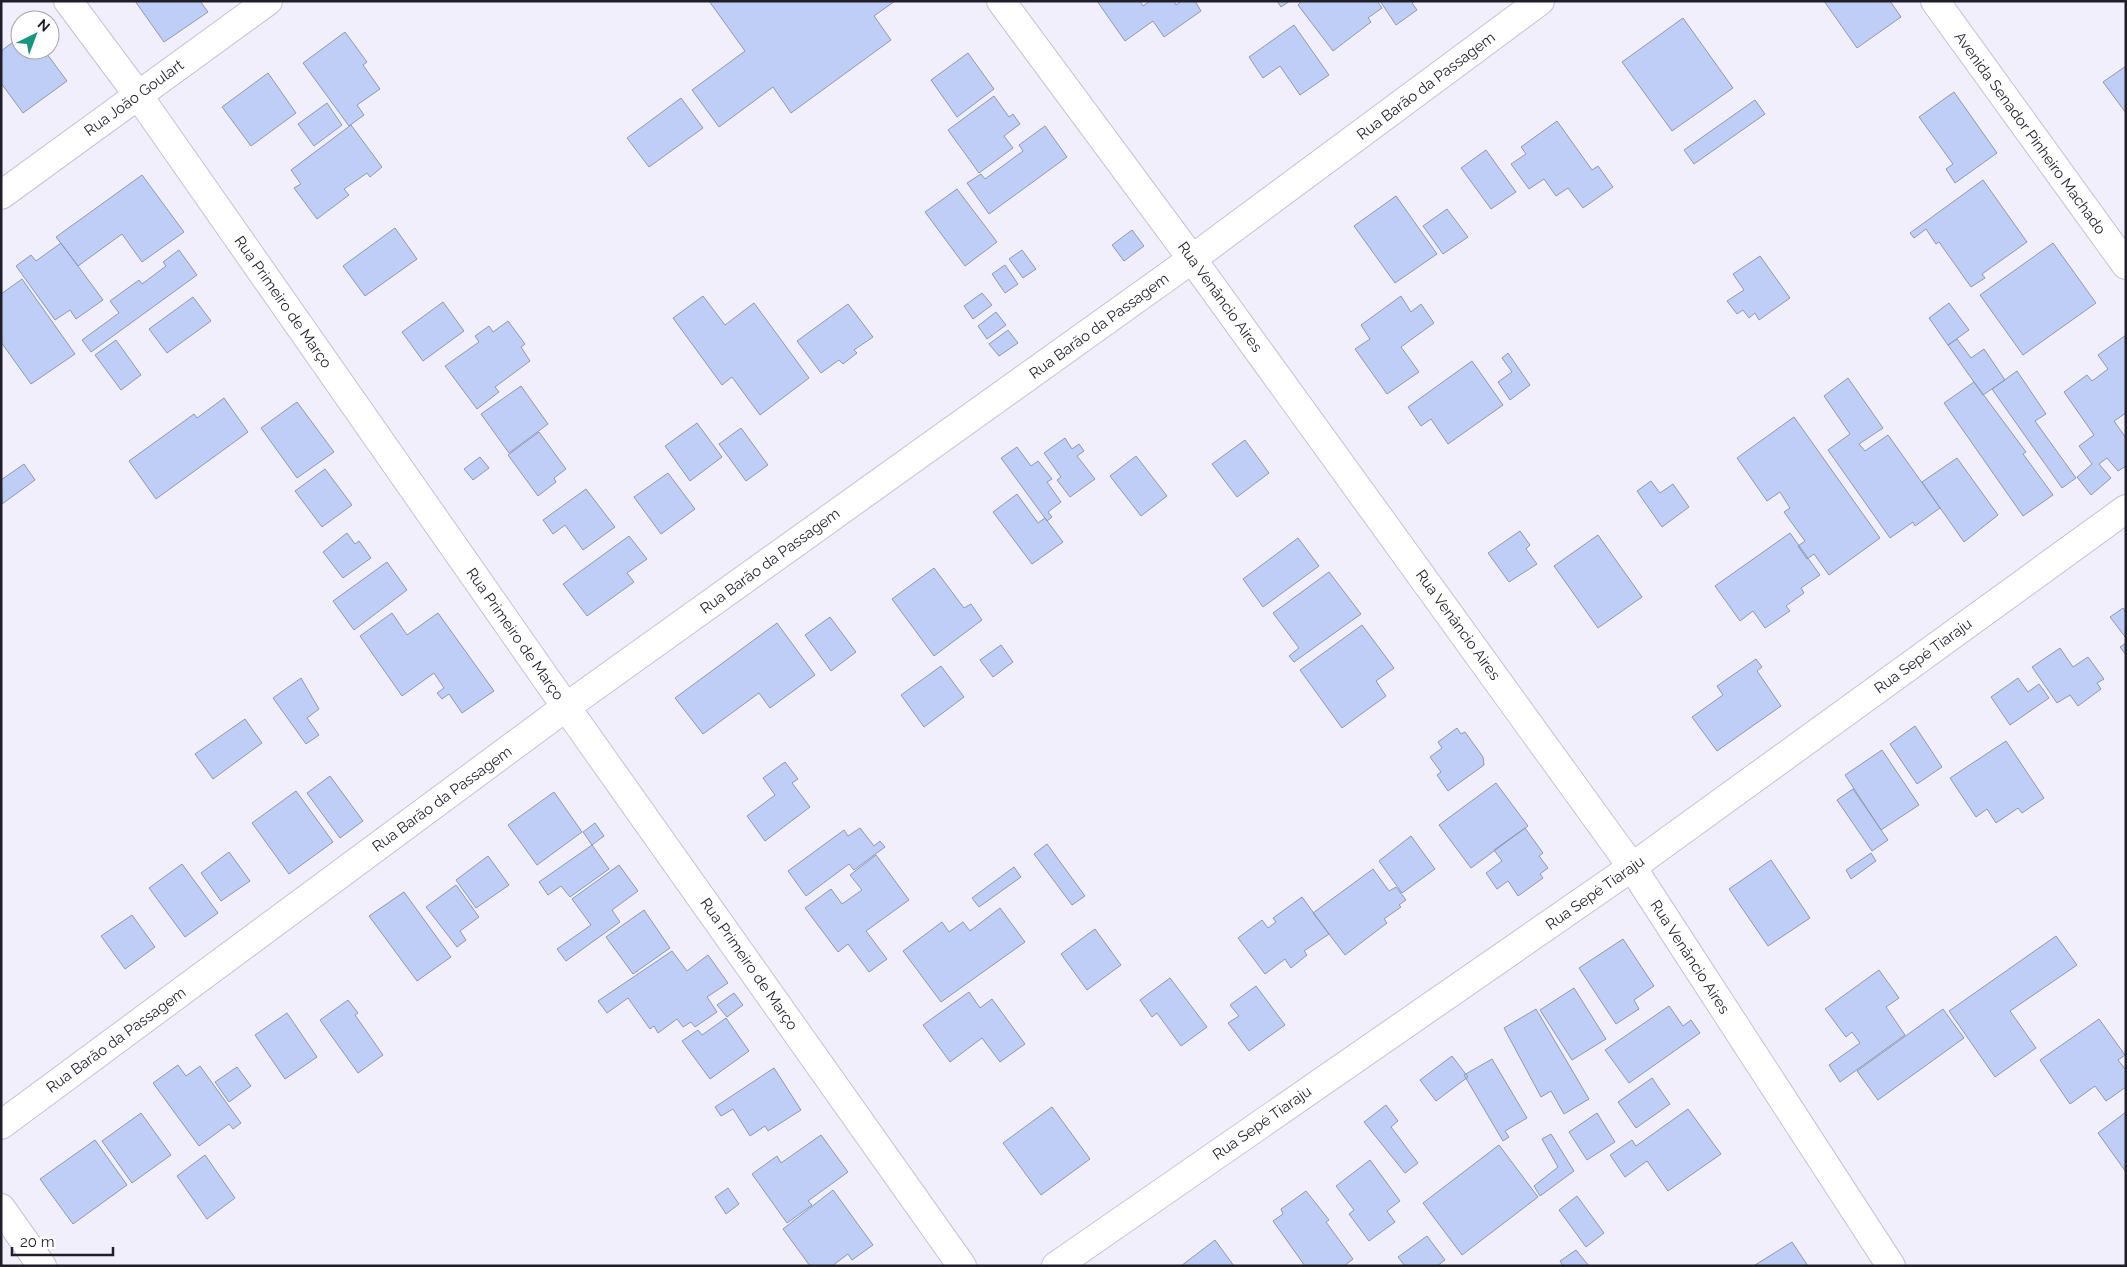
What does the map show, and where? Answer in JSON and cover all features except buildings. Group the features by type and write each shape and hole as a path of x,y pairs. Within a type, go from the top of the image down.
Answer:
{"street":[{"name":"Rua Primeiro de Março","path":"68,1 138,95 566,707 962,1266"},
{"name":"Rua João Goulart","path":"1,196 268,1"},
{"name":"Rua Venâncio Aires","path":"1001,1 1192,259 1632,867 1891,1266"},
{"name":"Rua Barão da Passagem","path":"1,1125 566,707 1192,259 1540,1"},
{"name":"Avenida Senador Pinheiro Machado","path":"1935,1 2126,265"},
{"name":"Rua Sepé Tiaraju","path":"1056,1266 1632,867 2126,509"},
{"path":"1,1208 42,1266"}]}
